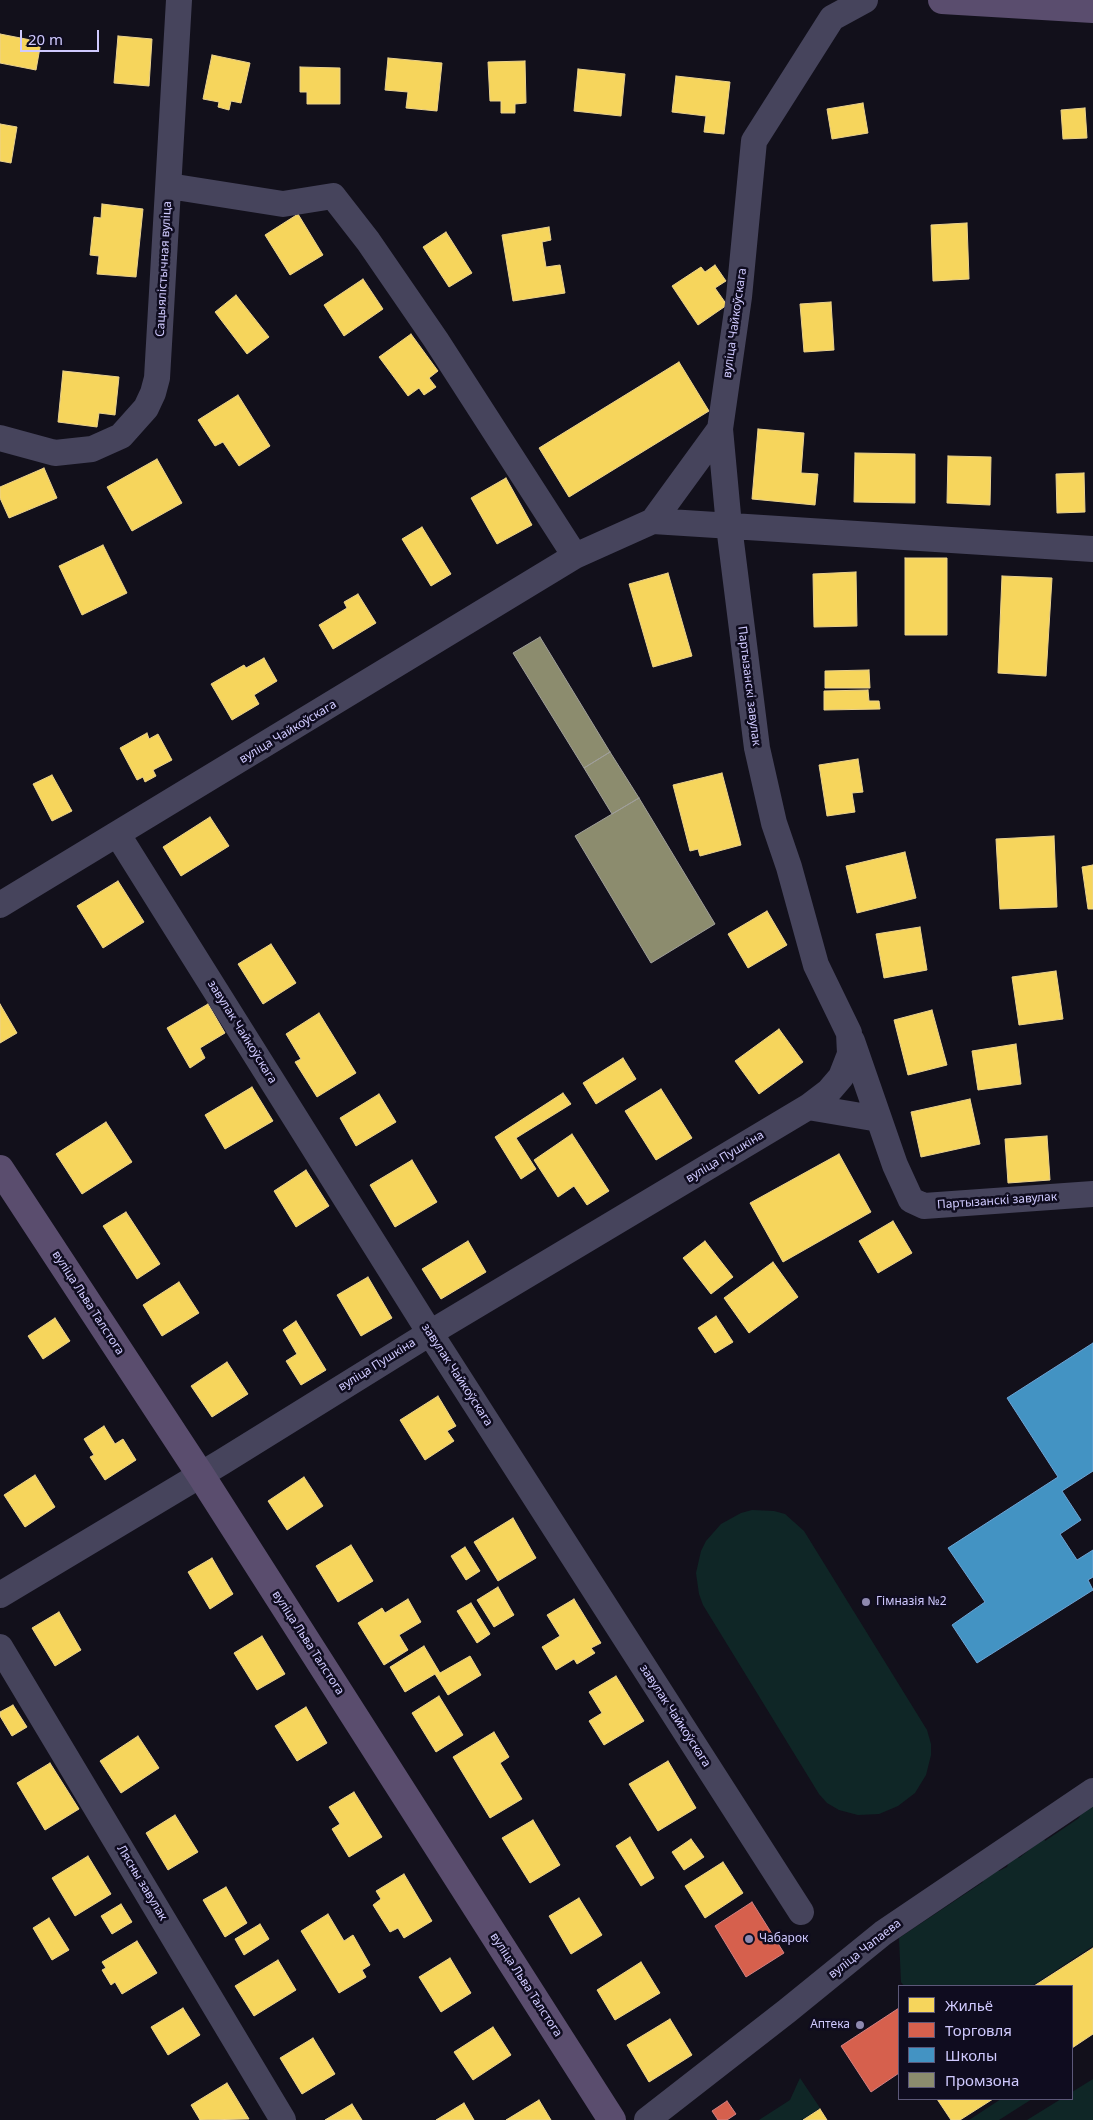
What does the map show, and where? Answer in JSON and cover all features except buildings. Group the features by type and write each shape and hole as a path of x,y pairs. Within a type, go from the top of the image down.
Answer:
{"main road":[{"path":"942,0 1093,9"},
{"name":"вуліца Льва Талстога","path":"0,1169 200,1474 612,2120"}],"street":[{"name":"Сацыялістычная вуліца","path":"0,438 55,452 92,450 121,436 146,408 157,378 179,0"},
{"name":"вуліца Чайкоўскага","path":"0,905 575,556 653,521 729,526 720,429 739,297 754,141 832,18 865,0"},
{"path":"169,186 283,204 333,196 368,241 436,340 575,556"},
{"path":"653,521 720,429"},
{"name":"Сацыялістычная вуліца","path":"0,456 34,448"},
{"path":"729,526 1093,549"},
{"name":"Партызанскі завулак","path":"729,526 757,748 772,813 816,965 850,1033 895,1165 912,1200 924,1206 1093,1194"},
{"name":"завулак Чайкоўскага","path":"118,835 430,1332 801,1912"},
{"name":"Партызанскі завулак","path":"808,1107 829,1092 841,1077 850,1054 850,1033"},
{"path":"808,1107 879,1119"},
{"name":"вуліца Пушкіна","path":"0,1596 222,1462 430,1332 808,1107"},
{"name":"Лясны завулак","path":"0,1647 284,2120"},
{"name":"вуліца Чапаева","path":"647,2120 780,2017 884,1933 1093,1791"}],"green space":[{"path":"752,1510 774,1511 785,1514 804,1531 927,1730 931,1744 931,1755 926,1775 915,1793 898,1806 879,1814 858,1815 839,1810 827,1803 819,1794 703,1605 699,1594 696,1573 701,1551 706,1541 721,1524 741,1513"},
{"path":"1093,1784 1093,1946 1034,1985 903,1985 901,1982 899,1938 983,1882 983,1877 995,1869 999,1871 1007,1867 1011,1856 1014,1854 1019,1858 1044,1838 1045,1841 1079,1818"},
{"path":"800,2078 820,2108 802,2120 759,2120 790,2100"},
{"path":"1093,2079 1093,2120 1027,2120 1059,2100 1073,2100 1073,2091"},
{"path":"999,2100 1030,2100 999,2120 969,2120"}],"place":[{"name":"Гімназія №2","path":"866,1602"},
{"name":"Чабарок","path":"749,1939"},
{"name":"Аптека","path":"860,2025"}]}
